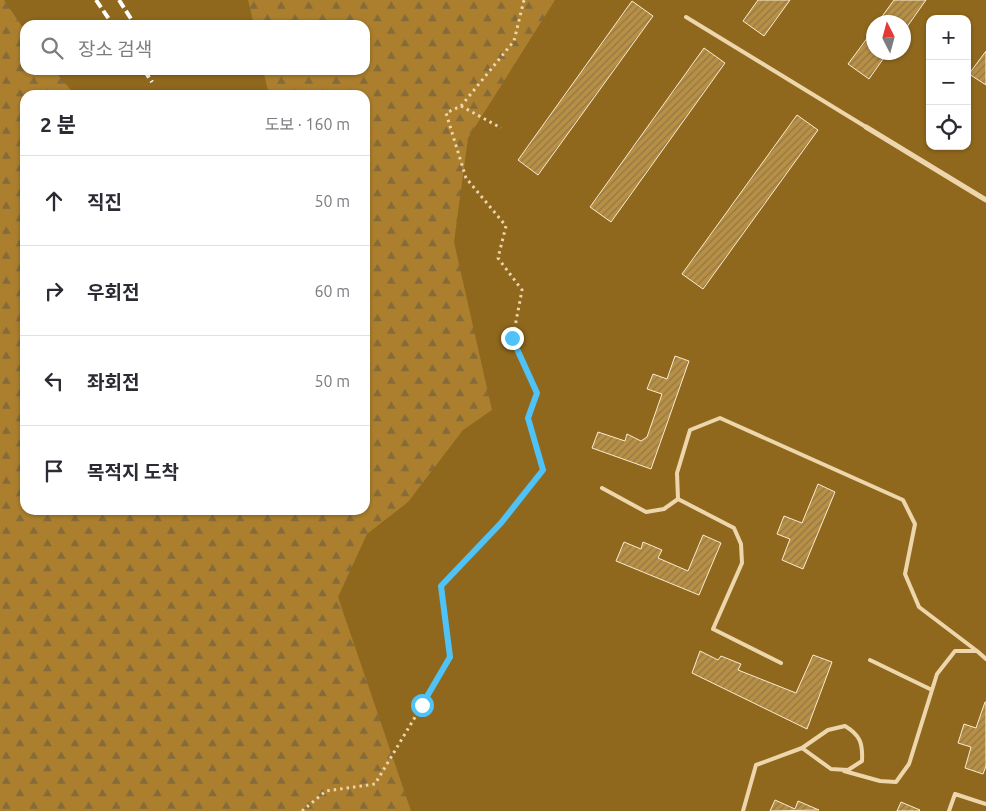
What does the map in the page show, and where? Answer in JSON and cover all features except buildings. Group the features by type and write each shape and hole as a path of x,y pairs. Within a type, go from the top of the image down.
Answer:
{"street":[{"path":"866,127 986,200"}],"lane":[{"path":"686,17 866,127"},
{"path":"678,499 677,473 690,430 720,418 903,500 916,524 905,574 919,607 986,659"},
{"path":"602,488 646,512 664,509 678,499"},
{"path":"678,499 734,528 742,544 742,563 713,629 781,663"},
{"path":"839,770 880,782 896,782 909,764 937,674 954,651 977,651"},
{"path":"870,660 932,690"},
{"path":"744,811 756,765 802,748 828,730 844,726 854,731 863,749 862,761 848,770 831,770 802,748"},
{"path":"949,811 955,794 986,804"}],"path":[{"path":"302,811 326,791 375,784 450,657 441,586 501,523 543,470 528,418 537,393 512,338 522,290 498,258 506,226 466,178 446,113 461,106 514,41 524,0"},
{"path":"461,106 500,128"}],"green space":[{"path":"0,0 4,0 20,24 20,75 58,75 71,90 20,90 20,515 370,515 370,90 268,90 264,75 370,75 370,20 253,20 248,0 555,0 468,138 454,242 492,410 463,430 408,502 367,534 338,597 411,811 0,811"}],"railway":[{"path":"96,0 110,20"},
{"path":"119,0 132,20"},
{"path":"147,75 152,82"}],"route":[{"path":"422,705 450,657 441,586 501,523 543,470 528,418 537,393 512,338"}]}
